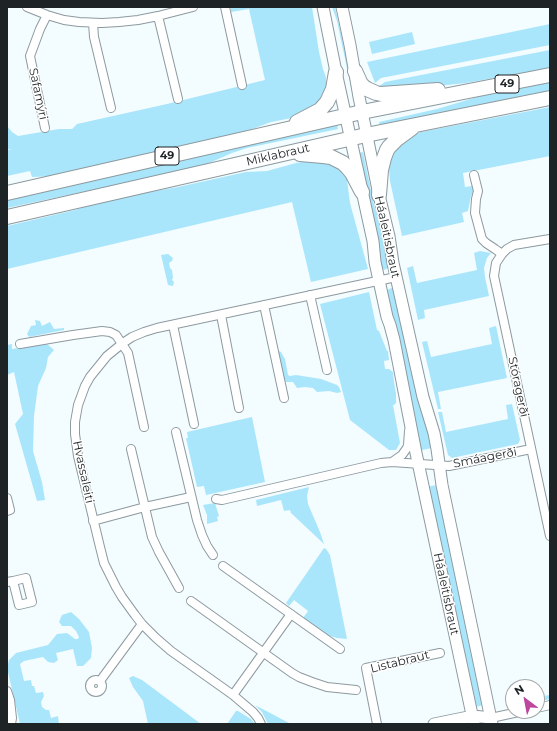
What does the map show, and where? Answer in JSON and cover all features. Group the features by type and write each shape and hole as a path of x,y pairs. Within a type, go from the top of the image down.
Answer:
{"highway":[{"path":"355,71 364,87 381,94 441,90 465,92"},
{"path":"282,130 320,110 330,97 336,72"},
{"name":"Miklabraut","path":"7,193 362,112 550,75"},
{"name":"Miklabraut","path":"7,217 366,135 550,98"},
{"path":"379,195 381,170 389,147 397,139 418,124"},
{"path":"284,153 331,157 343,163 347,167 352,173 362,192"},
{"path":"7,185 35,181 52,182"}],"main road":[{"name":"Háaleitisbraut","path":"323,7 373,241 375,262 387,317 392,331 419,464 475,721"},
{"name":"Háaleitisbraut","path":"342,7 366,135 379,195 390,236 393,263 423,397 434,433 442,485 492,721"},
{"path":"434,724 492,721"}],"street":[{"path":"27,7 64,20 93,23 119,22 158,16 193,7"},
{"path":"225,7 242,85"},
{"name":"Safamýri","path":"45,128 30,56 47,15"},
{"path":"158,16 178,99"},
{"path":"93,23 94,37 111,108"},
{"path":"474,175 478,191 475,213 482,239 486,243 502,254 514,245 550,239"},
{"name":"Stóragerði","path":"502,254 496,263 494,276 550,536"},
{"name":"Hvassaleiti","path":"262,724 253,712 233,695 171,651 142,624 122,597 110,576 104,563 75,443 75,422 80,400 90,377 107,356 122,343 144,332 396,277"},
{"path":"310,295 327,370"},
{"path":"264,305 284,398"},
{"path":"221,314 239,408"},
{"path":"173,325 194,424"},
{"path":"20,344 102,331 110,332 116,335 128,353 144,427"},
{"name":"Háaleitisbraut","path":"392,462 399,458 407,448 410,420"},
{"path":"176,432 197,520 202,535 213,555"},
{"path":"131,449 152,537 178,588"},
{"name":"Smáagerði","path":"439,465 453,465 531,449"},
{"path":"216,498 222,500 381,463 392,462 439,465"},
{"name":"Hvassaleiti","path":"93,521 145,507 191,497"},
{"path":"7,498 10,510 7,511"},
{"path":"223,566 340,649"},
{"path":"191,602 292,673 327,687 356,690"},
{"path":"233,695 291,614"},
{"path":"100,681 142,624"},
{"name":"Listabraut","path":"377,724 366,668 440,653"},
{"path":"7,691 10,700 12,724"},
{"path":"492,721 505,717"}],"shaded area":[{"path":"231,7 312,7 319,52 326,77 326,97 323,103 297,117 271,122 247,131 57,176 32,177 30,171 7,176 7,150 12,150 7,149 7,126 18,136 59,129 72,129 77,124 265,80 249,9 231,12"},
{"path":"332,7 335,7 345,51 352,64 357,91 352,92 337,21"},
{"path":"550,24 550,45 381,78 375,83 367,62"},
{"path":"412,32 415,44 372,54 369,42"},
{"path":"550,50 550,68 466,83 429,87 375,89 385,82"},
{"path":"550,81 550,93 380,126 379,122 437,109 494,92"},
{"path":"550,107 550,156 463,173 465,187 472,186 474,190 471,196 468,211 462,213 464,222 402,236 390,181 389,168 395,150 411,134"},
{"path":"337,124 338,129 247,148 190,169 7,208 7,200"},
{"path":"363,152 374,205 382,226 390,267 384,270 381,268 358,153"},
{"path":"320,159 333,161 346,172 350,203 368,269 311,282 292,202 7,269 7,226 75,210 97,202 120,197 178,187 246,172 267,171 296,163"},
{"path":"480,251 491,253 487,258 484,268 489,296 424,310 425,318 418,320 407,268 413,266 417,283 477,270 474,253"},
{"path":"168,254 173,258 169,263 172,270 172,280 174,282 173,286 168,285 161,255"},
{"path":"392,288 394,289 432,448 422,450 420,447 386,291"},
{"path":"369,292 377,330 379,331 388,351 389,360 384,361 385,369 389,369 393,372 396,403 393,405 400,443 396,450 389,450 350,420 320,304"},
{"path":"35,320 40,321 42,326 50,322 54,329 64,328 64,330 29,337 27,334 31,326 36,325"},
{"path":"496,326 507,378 438,392 441,409 438,409 422,342 427,341 431,357 492,344 489,328"},
{"path":"46,343 54,350 48,357 46,368 38,386 34,416 33,451 42,482 45,500 37,501 15,424 23,414 14,372 7,375 7,345 12,344 12,349"},
{"path":"279,351 285,359 288,375 321,379 337,385 341,392 317,392 313,388 297,388 293,382 286,382 282,377 277,354"},
{"path":"512,404 520,440 518,444 452,458 448,455 438,412 442,412 446,432 508,419 506,405"},
{"path":"252,417 265,482 206,495 204,486 197,487 186,438 188,438 187,432"},
{"path":"437,485 483,705 476,707 426,487"},
{"path":"309,487 307,496 308,504 324,544 291,513 290,510 284,511 281,500 257,506 256,500"},
{"path":"215,503 219,516 217,517 218,521 207,524 207,515 203,505"},
{"path":"324,548 330,555 347,639 326,635 303,618 308,611 294,600 289,606 286,603"},
{"path":"71,612 79,619 89,632 92,648 91,658 83,666 77,666 73,649 56,653 58,660 54,663 48,662 43,657 24,661 20,664 24,681 31,680 32,686 34,686 36,693 43,692 44,696 41,702 42,707 49,710 51,718 58,716 59,724 20,724 7,668 9,660 16,653 48,645 57,634 67,633 75,639 78,639 79,637 76,631 71,626 62,626 59,622 62,615"},
{"path":"133,676 142,680 201,724 148,724 143,701 133,687 129,678"},
{"path":"550,695 550,699 545,700 545,696"},
{"path":"255,705 291,724 268,724 262,712"},
{"path":"236,711 251,719 255,724 227,724"}]}
